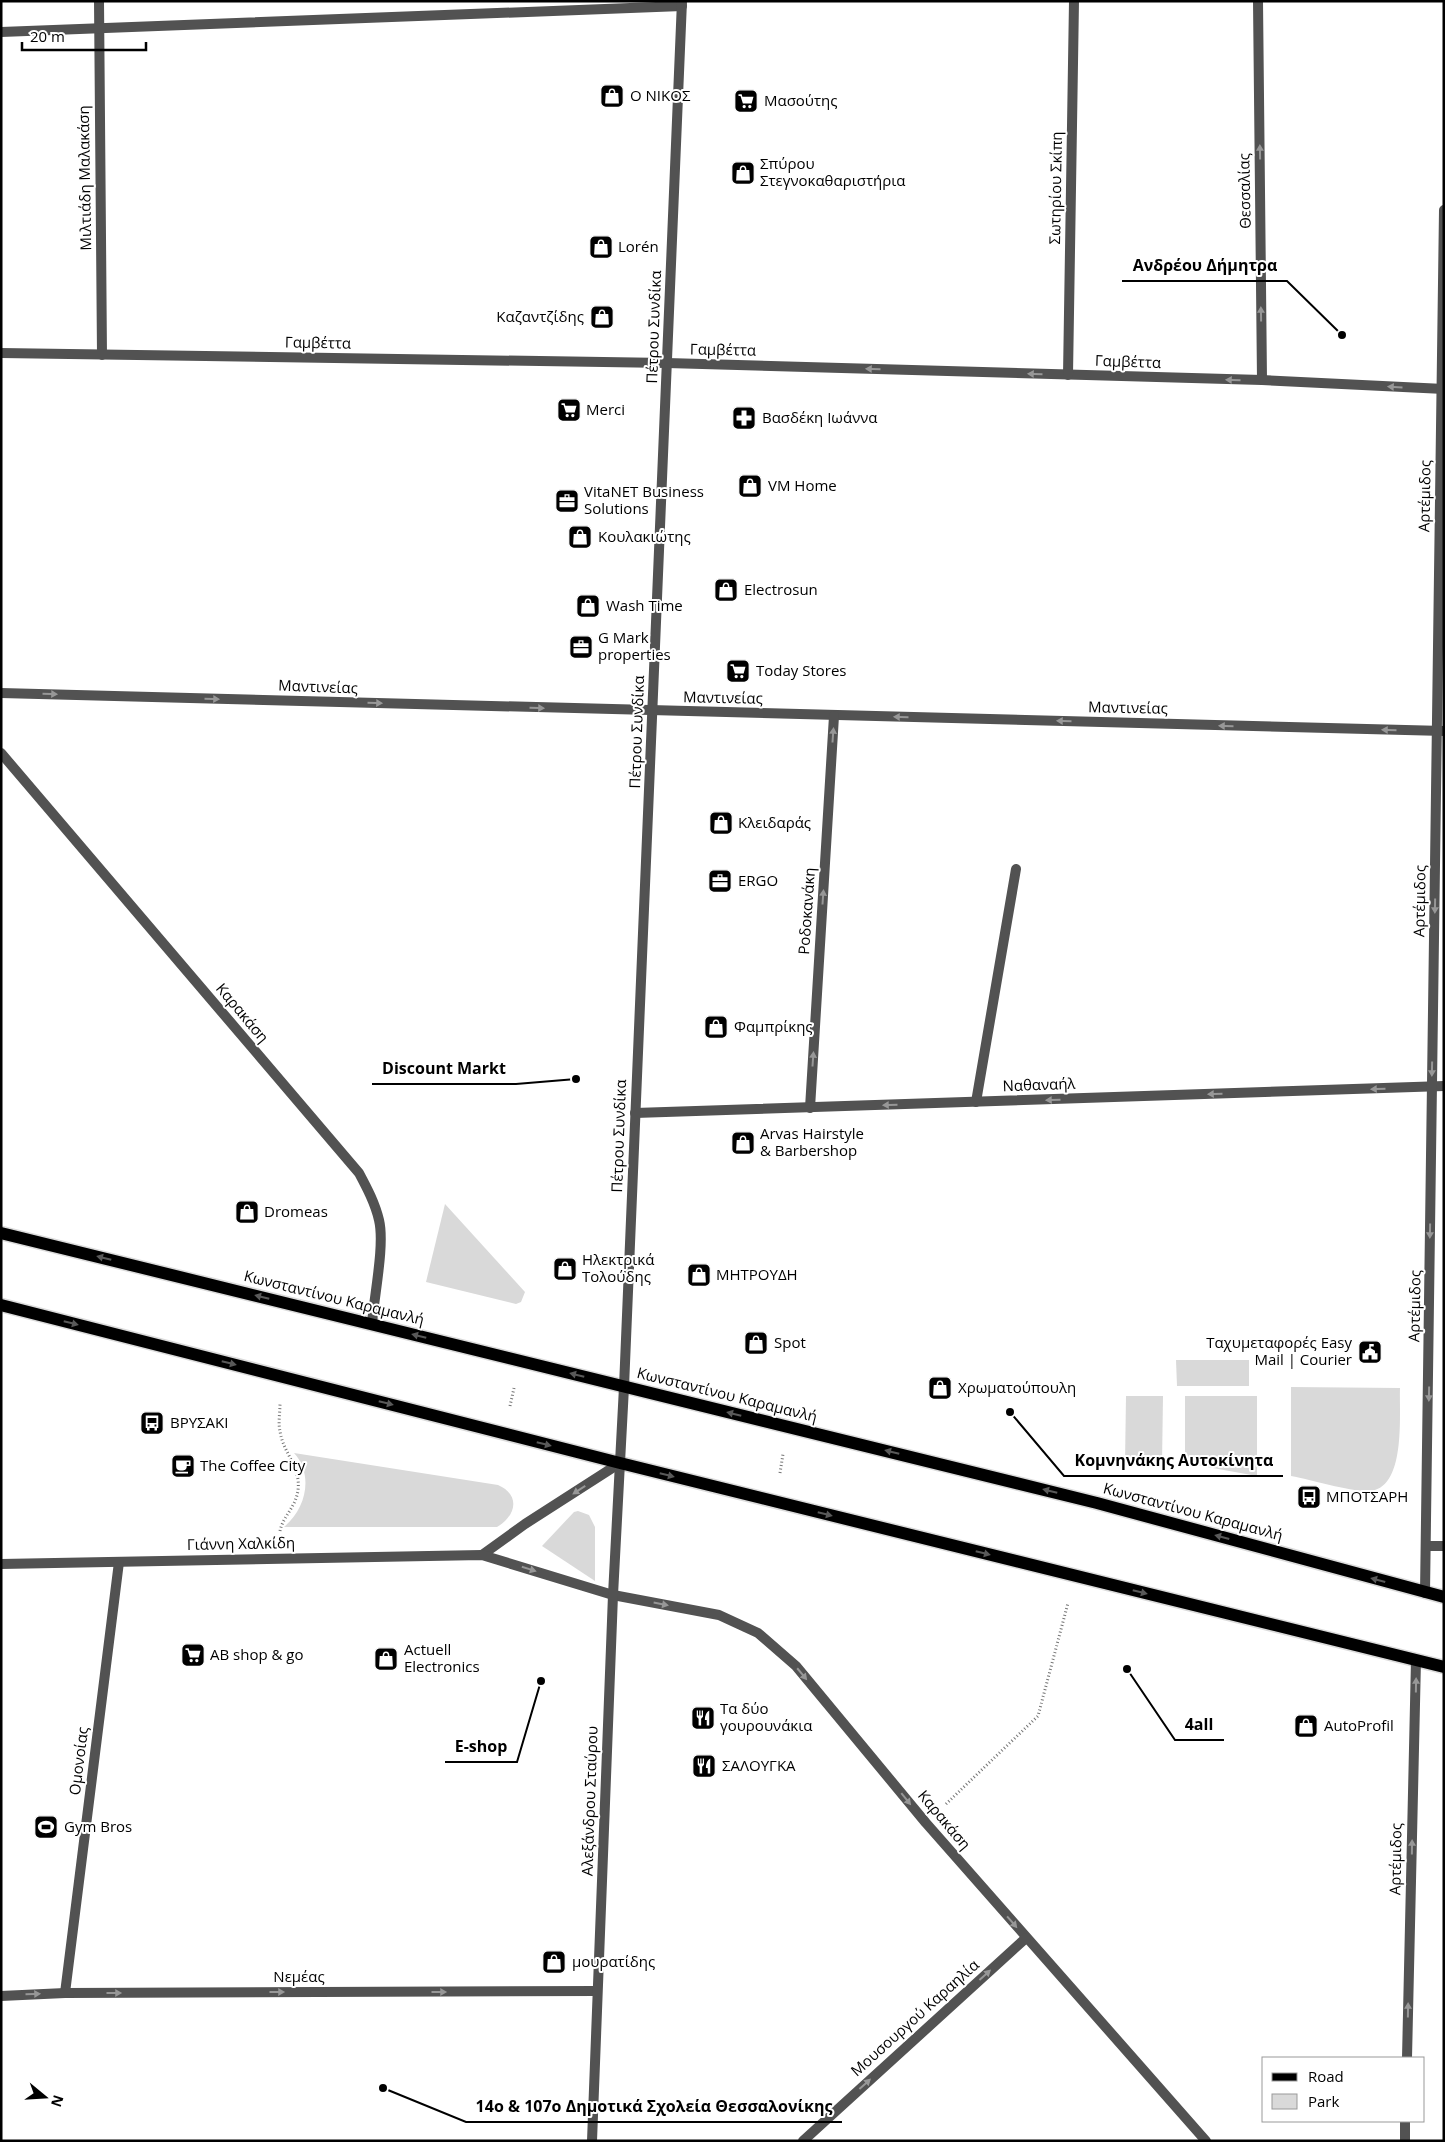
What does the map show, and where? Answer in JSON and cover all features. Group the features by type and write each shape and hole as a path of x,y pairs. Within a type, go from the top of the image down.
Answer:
{"main road":[{"name":"Κωνσταντίνου Καραμανλή","path":"1,1232 1097,1503 1444,1597"},
{"path":"1,1305 775,1502 1444,1667"}],"street":[{"name":"Μιλτιάδη Μαλακάση","path":"98,1 102,355"},
{"name":"Σωτηρίου Σκίπη","path":"1068,375 1074,1"},
{"name":"Θεσσαλίας","path":"1258,1 1262,380"},
{"path":"1,32 682,4"},
{"name":"Πέτρου Συνδίκα","path":"620,1463 682,4"},
{"name":"Αρτέμιδος","path":"1425,1593 1432,1087 1440,731 1444,210"},
{"name":"Γαμβέττα","path":"1,353 667,363 1262,380 1443,389"},
{"name":"Μαντινείας","path":"1,693 1440,731"},
{"name":"Ροδοκανάκη","path":"810,1108 834,716"},
{"name":"Καρακάση","path":"1,753 359,1173 372,1198 380,1222 372,1324"},
{"path":"976,1102 1016,869"},
{"name":"Ναθαναήλ","path":"635,1113 1444,1086"},
{"path":"482,1555 525,1524 620,1463"},
{"name":"Αλεξάνδρου Σταύρου","path":"592,2141 613,1595 620,1463"},
{"path":"1427,1546 1444,1546"},
{"name":"Γιάννη Χαλκίδη","path":"1,1564 482,1555 613,1595"},
{"name":"Ομονοίας","path":"65,1993 120,1562"},
{"name":"Καρακάση","path":"613,1595 719,1615 758,1633 796,1666 926,1823 1206,2141"},
{"name":"Αρτέμιδος","path":"1406,2057 1416,1660"},
{"name":"Μουσουργού Καραηλία","path":"803,2141 1026,1938"},
{"name":"Νεμέας","path":"1,1996 65,1993 597,1991"},
{"path":"1404,2141 1405,2122"}],"path":[{"path":"504,1433 520,1361"},
{"path":"280,1376 280,1432 298,1473 298,1490 292,1510 282,1522 280,1531 282,1558"},
{"path":"775,1502 788,1427"},
{"path":"926,1823 1038,1716 1075,1576"}],"green space":[{"path":"445,1204 525,1292 521,1302 516,1304 426,1282"},
{"path":"1176,1360 1249,1360 1249,1386 1177,1386"},
{"path":"1291,1387 1400,1388 1400,1432 1395,1466 1389,1479 1380,1488 1359,1491 1291,1476"},
{"path":"1126,1396 1163,1396 1162,1464 1125,1463"},
{"path":"1185,1396 1257,1396 1257,1476 1185,1463"},
{"path":"294,1453 498,1485 510,1494 513,1500 512,1512 497,1527 284,1527 298,1511 305,1492 304,1471"},
{"path":"578,1511 589,1515 595,1527 595,1581 542,1546 574,1512"}],"place":[{"name":"Ο ΝΙΚΟΣ","path":"612,96"},
{"name":"Μασούτης","path":"746,101"},
{"name":"Σπύρου Στεγνοκαθαριστήρια","path":"743,173"},
{"name":"Lorén","path":"601,247"},
{"name":"Καζαντζίδης","path":"602,317"},
{"name":"Ανδρέου Δήμητρα","path":"1342,335"},
{"name":"Merci","path":"569,410"},
{"name":"Βασδέκη Ιωάννα","path":"744,418"},
{"name":"VM Home","path":"750,486"},
{"name":"VitaNET Business Solutions","path":"567,501"},
{"name":"Κουλακιώτης","path":"580,537"},
{"name":"Electrosun","path":"726,590"},
{"name":"Wash Time","path":"588,606"},
{"name":"G Mark properties","path":"581,647"},
{"name":"Today Stores","path":"738,671"},
{"name":"Κλειδαράς","path":"721,823"},
{"name":"ERGO","path":"720,881"},
{"name":"Φαμπρίκης","path":"716,1027"},
{"name":"Discount Markt","path":"576,1079"},
{"name":"Arvas Hairstyle & Barbershop","path":"743,1143"},
{"name":"Dromeas","path":"247,1212"},
{"name":"Ηλεκτρικά Τολούδης","path":"565,1269"},
{"name":"ΜΗΤΡΟΥΔΗ","path":"699,1275"},
{"name":"Spot","path":"756,1343"},
{"name":"Ταχυμεταφορές Easy Mail | Courier","path":"1370,1352"},
{"name":"Χρωματούπουλη","path":"940,1388"},
{"name":"Κομνηνάκης Αυτοκίνητα","path":"1010,1412"},
{"name":"ΒΡΥΣΑΚΙ","path":"152,1423"},
{"name":"The Coffee City","path":"183,1466"},
{"name":"ΜΠΟΤΣΑΡΗ","path":"1309,1497"},
{"name":"AB shop & go","path":"193,1655"},
{"name":"Actuell Electronics","path":"386,1659"},
{"name":"4all","path":"1127,1669"},
{"name":"E-shop","path":"541,1681"},
{"name":"Τα δύο γουρουνάκια","path":"703,1718"},
{"name":"AutoProfil","path":"1306,1726"},
{"name":"ΣΑΛΟΥΓΚΑ","path":"704,1766"},
{"name":"Gym Bros","path":"46,1827"},
{"name":"μουρατίδης","path":"554,1962"},
{"name":"14ο & 107ο Δημοτικά Σχολεία Θεσσαλονίκης","path":"383,2088"}]}
